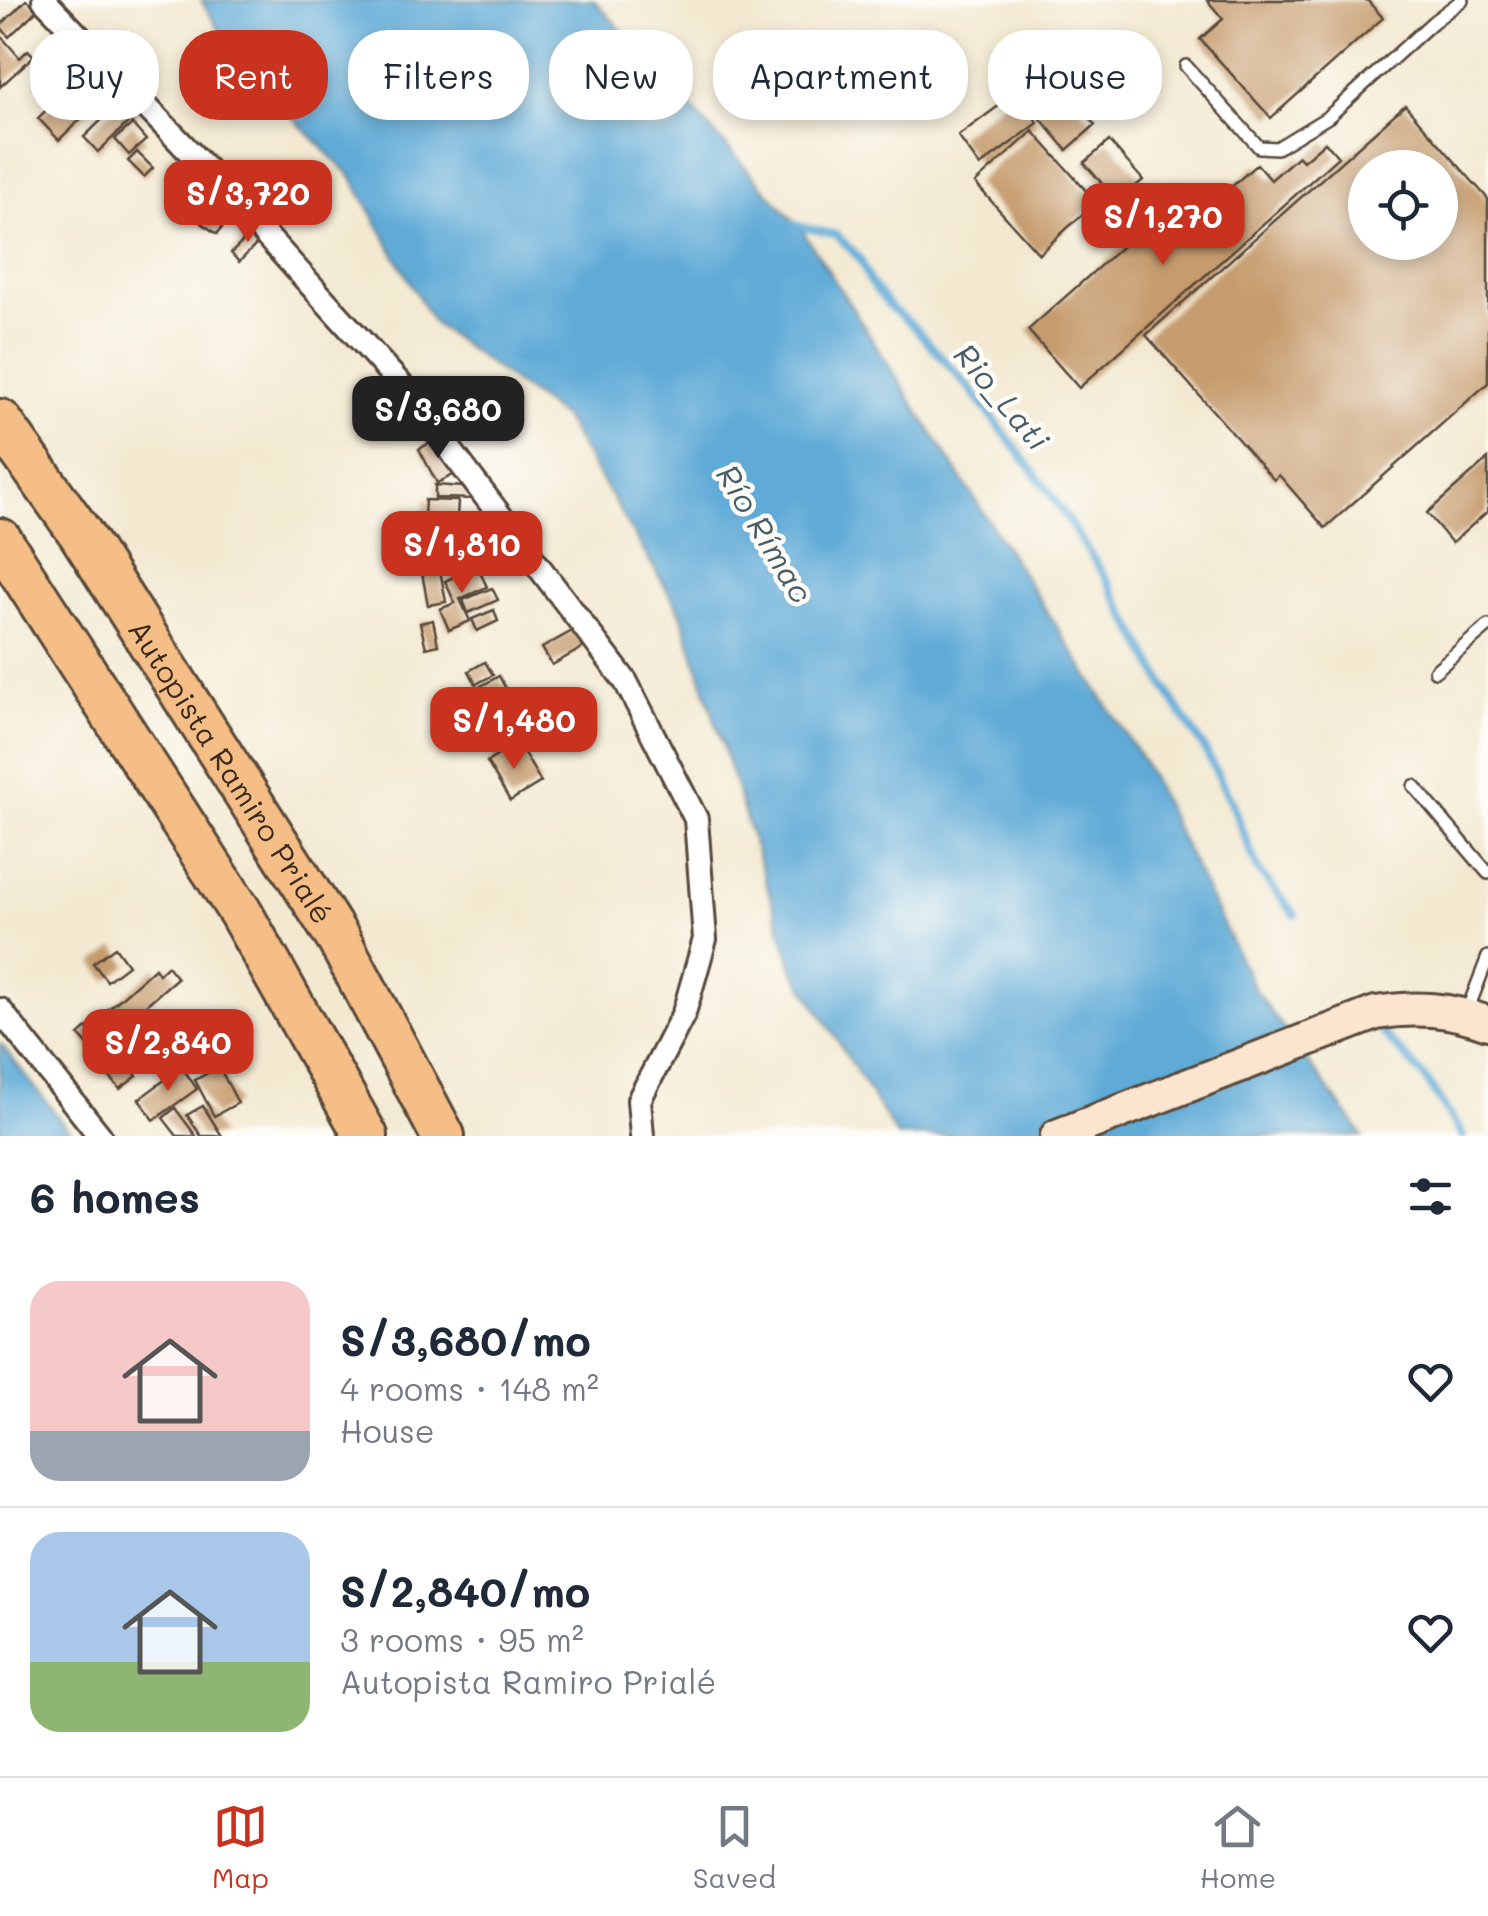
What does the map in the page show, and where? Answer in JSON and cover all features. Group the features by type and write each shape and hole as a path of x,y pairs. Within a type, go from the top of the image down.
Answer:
{"highway":[{"name":"Autopista Ramiro Prialé","path":"0,422 80,533 339,940 443,1136"},
{"path":"0,540 240,912 366,1136"}],"street":[{"path":"44,0 206,169 402,386 626,682 696,819 705,939 684,1013 639,1100 642,1136"},
{"path":"0,1010 100,1136"},
{"path":"1057,1136 1338,1028 1395,1010 1441,1010 1477,1019"}],"lane":[{"path":"1186,66 1259,147 1277,148 1328,117 1462,0"},
{"path":"1435,671 1488,626"},
{"path":"1414,786 1488,873"},
{"path":"1477,1019 1488,957"}],"water":[{"name":"Río Rímac","path":"201,0 594,0 621,30 549,30 549,120 693,120 693,109 802,230 1144,763 1255,990 1363,1136 897,1136 794,971 681,613 564,418 433,323 351,176 295,120 328,120 328,30 219,30"},
{"path":"0,1043 73,1136 0,1136"}],"building":[{"path":"26,0 39,8 9,37 0,26"},
{"path":"1207,0 1367,0 1383,18 1271,118 1200,39 1223,19"},
{"path":"0,35 20,58 28,50 30,60 0,87"},
{"path":"1405,105 1445,150 1354,150"},
{"path":"988,114 988,120 1038,123 980,166 958,136"},
{"path":"40,120 80,120 59,140"},
{"path":"101,120 131,120 98,152 84,137"},
{"path":"1042,120 1091,120 1095,125 1067,150"},
{"path":"132,124 146,140 129,155 115,139"},
{"path":"1033,131 1096,202 1039,254 975,183"},
{"path":"1109,141 1143,180 1118,201 1084,163"},
{"path":"1325,142 1338,157 1079,388 1028,330 1174,200 1192,222 1257,164 1271,180 1298,156 1303,161"},
{"path":"137,152 153,168 144,177 128,161"},
{"path":"1348,156 1348,260 1458,260 1458,165 1488,199 1488,383 1325,528 1279,475 1274,480 1146,335"},
{"path":"200,180 239,206 217,234 190,215 195,208 175,191 183,181 193,189"},
{"path":"257,228 265,236 239,262 231,253"},
{"path":"439,438 457,473 437,483 419,449"},
{"path":"1488,459 1488,511 1452,543 1427,513"},
{"path":"435,485 477,488 479,499 435,498"},
{"path":"425,500 458,501 457,517 424,516"},
{"path":"485,519 490,532 440,551 444,551 447,560 436,563 433,554 426,557 421,544"},
{"path":"470,542 477,563 452,571 445,550"},
{"path":"477,566 487,587 460,599 470,621 449,630 440,609 455,603 445,581"},
{"path":"440,570 446,602 428,605 422,573"},
{"path":"492,588 498,600 468,613 463,600"},
{"path":"494,610 498,621 477,631 472,619"},
{"path":"433,620 438,645 426,648 420,623"},
{"path":"574,630 584,647 552,665 542,648"},
{"path":"485,662 493,675 476,684 469,671"},
{"path":"499,676 516,708 473,731 456,700"},
{"path":"518,743 541,782 510,801 487,762"},
{"path":"115,947 128,965 107,981 93,963"},
{"path":"167,966 177,978 93,1051 79,1035 155,968 159,974"},
{"path":"108,1041 137,1076 120,1089 91,1054"},
{"path":"182,1067 197,1089 154,1120 139,1099"},
{"path":"219,1067 238,1103 214,1116 195,1080"},
{"path":"203,1106 222,1136 201,1136 187,1115"},
{"path":"175,1108 196,1136 177,1136 163,1118"}],"waterway":[{"name":"Rio_Lati","path":"790,224 837,235 860,259 870,282 890,307 912,325 968,386 1050,493 1107,580 1173,701 1204,748 1258,870 1295,915"},
{"name":"Rio_Lati","path":"1378,1028 1425,1078 1463,1136"}]}
